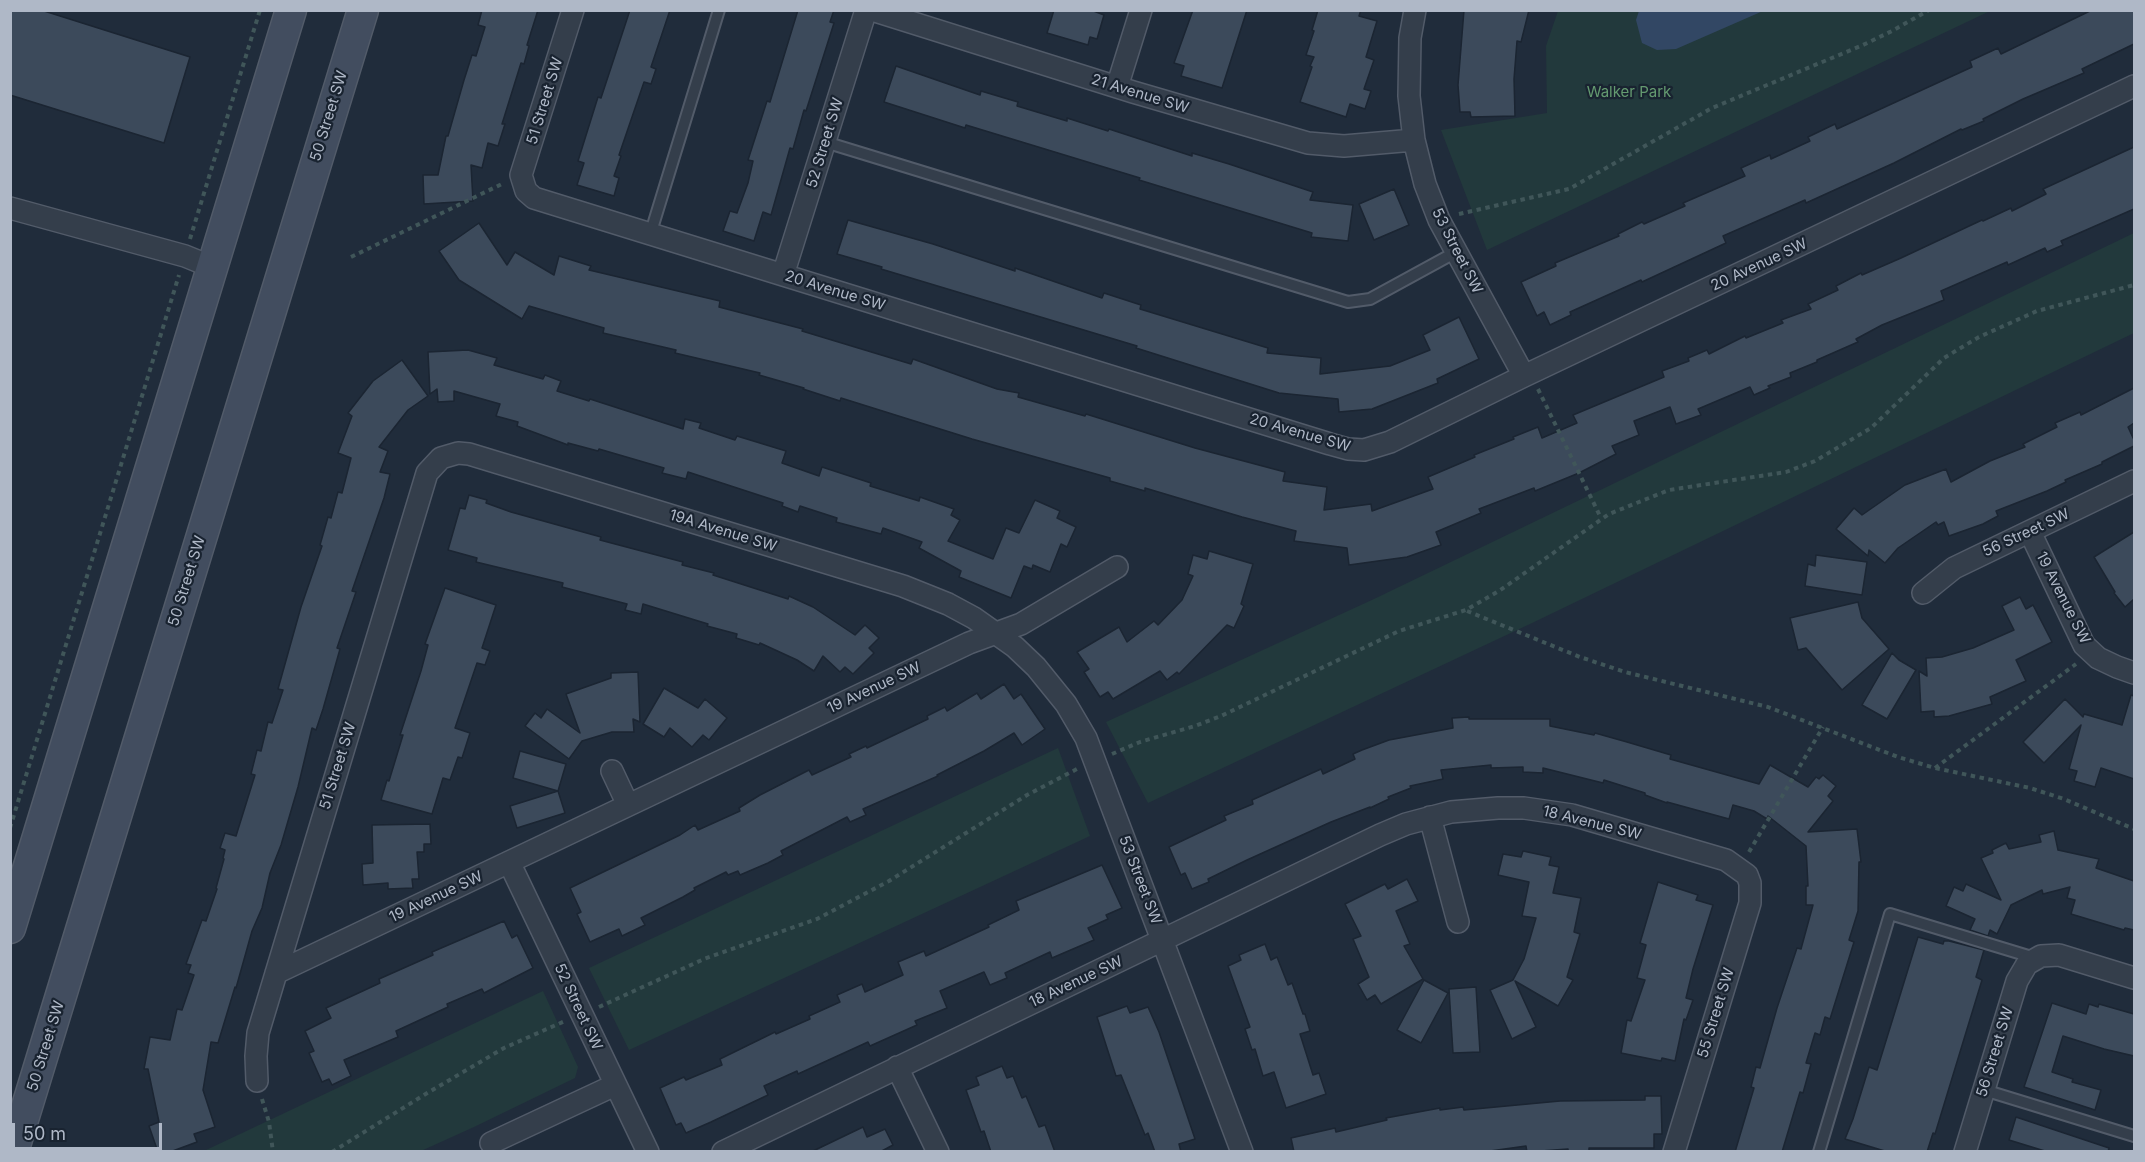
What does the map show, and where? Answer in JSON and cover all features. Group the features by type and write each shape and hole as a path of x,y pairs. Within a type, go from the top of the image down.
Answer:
{"main road":[{"path":"10,928 199,262 291,10"},
{"name":"50 Street SW","path":"13,1152 363,10"}],"street":[{"name":"51 Street SW","path":"524,183 573,10"},
{"name":"52 Street SW","path":"783,275 866,10"},
{"name":"21 Avenue SW","path":"872,10 1117,87 1308,143 1344,146 1414,140"},
{"path":"1117,87 1141,10"},
{"name":"53 Street SW","path":"1415,10 1410,38 1409,96 1414,140 1425,184 1439,220 1456,252 1531,382"},
{"name":"20 Avenue SW","path":"524,183 545,202 1348,449 1364,450 1390,442 1531,382 2134,86"},
{"path":"10,208 199,262"},
{"name":"19A Avenue SW","path":"441,458 458,453 469,454 903,586 948,604 997,633"},
{"name":"51 Street SW","path":"257,1081 258,1033 424,483 432,466 441,458"},
{"name":"56 Street SW","path":"1923,593 1954,567 2134,481"},
{"name":"19 Avenue SW","path":"2030,532 2080,637 2091,652 2108,663 2134,673"},
{"name":"19 Avenue SW","path":"276,973 969,643 1021,624 1117,567"},
{"name":"53 Street SW","path":"997,633 1036,667 1078,722 1242,1152"},
{"path":"612,771 628,805"},
{"name":"18 Avenue SW","path":"723,1152 897,1066 1163,941 1380,835 1430,817 1450,812 1498,808 1550,811 1572,815 1726,860 1743,871"},
{"path":"1430,817 1458,922"},
{"name":"52 Street SW","path":"509,862 648,1152"},
{"name":"55 Street SW","path":"1674,1152 1750,903 1750,883 1743,871"},
{"path":"2035,958 2059,955 2134,978"},
{"name":"56 Street SW","path":"1965,1152 2017,981 2027,964 2035,958"},
{"path":"897,1066 938,1152"},
{"path":"493,1147 615,1085"}],"lane":[{"path":"650,234 719,10"},
{"path":"825,142 1348,302 1370,299 1456,252"},
{"path":"1819,1152 1890,914 2035,958"},
{"path":"1984,1090 2134,1136"}],"path":[{"path":"10,828 199,262 260,10"},
{"path":"1439,220 1478,208 1569,189 1712,108 1863,45 1929,10"},
{"path":"351,257 524,183"},
{"path":"1110,755 1140,742 1221,716 1400,631 1466,610 1499,591 1601,518 1669,490 1786,472 1815,461 1871,428 1944,358 1979,337 2037,311 2134,285"},
{"path":"1531,382 1601,518"},
{"path":"1466,610 1580,657 1624,672 1768,707 1935,768 2030,788 2064,799 2134,829"},
{"path":"1935,768 2091,652"},
{"path":"1743,871 1823,727"},
{"path":"598,1007 704,959 817,919 889,880 1027,795 1079,768"},
{"path":"332,1152 504,1048 567,1020"},
{"path":"257,1081 273,1152"}],"green space":[{"name":"Walker Park","path":"1558,11 1990,11 1487,250 1441,130 1547,113 1546,46"},
{"path":"2134,233 2134,333 1530,624 1148,803 1106,722 1374,599"},
{"path":"1058,748 1090,836 629,1050 589,968"},
{"path":"543,991 578,1067 575,1078 474,1127 421,1151 204,1151"}],"water":[{"path":"1639,10 1763,11 1676,49 1657,50 1642,43 1636,20"}],"building":[{"path":"10,10 41,10 190,57 164,143 10,95"},
{"path":"482,10 538,10 527,45 529,46 524,64 521,63 502,124 505,124 498,146 488,143 482,168 471,165 473,201 424,204 423,175 438,175 446,136 448,136 472,55 476,56 485,27 478,25"},
{"path":"630,10 670,10 651,67 656,69 651,84 644,82 619,155 621,156 614,176 619,178 614,196 577,185 584,163 578,161 598,97 601,98"},
{"path":"798,10 834,10 830,22 834,23 793,149 790,148 771,215 763,212 754,241 723,231 730,211 737,213 748,183 753,161 748,160 767,101 770,102"},
{"path":"1054,10 1091,10 1104,15 1097,39 1090,37 1088,45 1047,33"},
{"path":"1193,10 1247,10 1222,88 1181,76 1184,66 1174,63"},
{"path":"1318,10 1361,10 1359,16 1377,21 1366,57 1374,60 1364,89 1371,91 1365,109 1350,104 1346,117 1300,102 1314,57 1306,55"},
{"path":"1464,10 1529,10 1521,42 1517,41 1514,79 1515,116 1471,117 1470,112 1460,112 1458,85"},
{"path":"2092,10 2134,10 2134,44 2082,69 2084,73 2023,99 1983,119 1984,121 1961,129 1894,163 1806,203 1805,200 1723,236 1726,243 1570,312 1571,315 1550,325 1544,312 1537,316 1521,282 1556,266 1555,263 1619,236 1618,234 1642,222 1644,224 1685,206 1683,203 1745,176 1741,168 1770,155 1771,159 1810,141 1808,137 1835,124 1837,129 1972,67 1970,61 1998,48 2001,54"},
{"path":"896,66 980,95 981,91 1018,102 1017,106 1067,121 1067,118 1108,131 1109,129 1192,156 1192,153 1229,164 1313,192 1310,200 1353,205 1348,241 1311,237 1312,233 1139,180 1140,178 966,125 965,128 884,102"},
{"path":"2134,147 2134,209 2061,241 2063,245 2047,252 2045,248 1941,291 1944,300 1882,325 1856,339 1858,342 1790,373 1791,377 1768,386 1770,388 1754,395 1750,387 1698,409 1701,415 1676,424 1670,407 1634,421 1639,435 1612,446 1616,454 1579,473 1535,491 1534,488 1479,509 1481,513 1436,532 1441,545 1407,557 1349,565 1347,548 1294,541 1296,531 1145,488 1145,491 1110,481 1110,478 972,439 841,398 840,401 759,375 760,373 603,333 604,328 529,306 522,319 459,280 439,251 479,223 507,265 515,252 554,275 559,256 591,266 589,270 720,301 719,307 803,329 802,331 911,364 913,359 997,389 1019,393 1018,397 1085,416 1086,414 1195,448 1285,472 1283,481 1327,487 1324,510 1371,504 1372,511 1433,489 1428,477 1514,439 1513,437 1538,427 1542,438 1577,423 1573,415 1664,377 1662,371 1689,361 1688,358 1707,350 1709,354 1745,336 1746,338 1783,323 1781,320 1811,309 1808,304 1838,290 1836,286 1861,273 1862,275 2011,208 2012,211 2046,194 2043,189"},
{"path":"1394,189 1409,225 1374,240 1359,204"},
{"path":"848,220 933,244 1015,271 1015,268 1102,298 1104,293 1141,305 1140,309 1268,348 1267,353 1321,358 1320,374 1390,366 1430,350 1423,335 1459,317 1479,359 1437,379 1438,383 1372,409 1339,412 1338,399 1279,393 1136,348 1137,346 837,254"},
{"path":"468,350 497,358 494,365 543,379 545,375 561,381 557,391 589,401 590,399 683,429 685,419 701,423 699,428 735,440 737,436 786,451 782,463 819,476 822,467 871,483 870,486 919,501 920,497 954,509 951,515 960,520 948,541 993,559 1006,528 1019,533 1035,500 1060,511 1057,518 1076,527 1067,547 1061,544 1050,572 1033,565 1032,569 1024,566 1011,598 959,577 961,571 919,548 922,542 883,528 881,534 836,522 837,518 800,506 798,512 782,506 783,503 688,472 686,479 662,473 664,468 599,449 598,451 568,443 568,445 517,426 518,422 496,416 500,404 454,391 454,401 438,402 437,389 430,394 428,352"},
{"path":"402,360 428,396 408,410 379,447 388,451 380,472 390,474 384,498 352,591 356,592 337,648 340,649 323,709 316,730 312,728 298,787 270,873 262,908 252,931 218,1043 211,1042 203,1090 215,1127 194,1134 197,1142 170,1152 158,1152 149,1126 159,1122 148,1069 144,1069 150,1037 170,1040 177,1009 182,1010 194,975 188,973 191,965 186,964 202,920 206,921 217,889 225,850 220,848 225,833 236,836 255,775 251,774 257,750 261,751 268,722 272,723 283,690 278,689 301,607 322,546 320,545 328,517 331,518 338,492 342,493 351,458 338,453 352,416 348,413 373,381"},
{"path":"2134,388 2134,423 2128,427 2134,440 2134,446 2047,491 1996,511 1998,516 1983,524 1949,536 1944,522 1938,525 1936,522 1898,548 1885,563 1869,550 1868,556 1836,529 1854,508 1862,515 1905,485 1946,469 1951,482 1990,461 2025,447 2023,444 2057,427 2055,423 2080,412 2081,415"},
{"path":"469,495 487,500 486,503 511,512 601,537 600,540 683,562 682,565 714,573 713,575 788,599 789,596 813,607 855,635 865,625 879,638 869,648 874,653 853,674 845,667 840,672 823,656 814,671 797,660 760,643 759,645 736,638 737,634 707,626 708,624 643,604 641,614 625,610 627,604 562,587 563,583 476,562 477,558 448,550 460,508 465,509"},
{"path":"2134,532 2134,599 2125,607 2114,593 2094,557"},
{"path":"1209,551 1253,564 1241,604 1244,606 1234,628 1227,625 1179,674 1177,672 1167,680 1160,671 1113,699 1108,692 1100,697 1084,672 1089,669 1077,652 1119,627 1127,642 1154,621 1158,625 1182,600 1193,576 1188,574 1193,555 1207,559"},
{"path":"1816,555 1867,562 1862,595 1805,586 1808,564 1815,566"},
{"path":"445,588 496,605 482,648 490,651 485,665 477,663 455,728 470,733 462,758 458,757 450,780 443,778 432,814 381,800 403,735 400,735 428,645 425,644"},
{"path":"2020,597 2026,609 2033,605 2052,642 2016,660 2026,681 1990,697 1992,704 1949,716 1934,717 1934,711 1921,712 1919,671 1927,676 1926,658 1942,657 1973,648 2014,630 2002,606"},
{"path":"1858,602 1862,618 1889,649 1842,690 1806,648 1798,650 1790,618"},
{"path":"1892,653 1916,670 1887,719 1862,705"},
{"path":"638,672 640,722 633,719 634,732 612,732 582,741 569,759 525,726 535,713 541,718 547,709 580,733 566,694 611,678 611,673"},
{"path":"1004,684 1014,699 1021,694 1045,729 1022,745 1014,733 938,776 863,809 866,815 850,822 847,817 781,851 783,855 768,863 740,875 738,871 728,875 726,872 694,888 695,890 683,897 641,918 645,925 622,936 619,929 590,942 577,914 581,912 570,888 680,835 695,825 698,830 740,811 739,808 760,795 809,770 812,775 851,757 849,754 866,746 867,748 928,719 927,716 945,707 947,711 977,693 981,699"},
{"path":"664,688 698,708 705,699 727,718 709,740 703,735 692,747 670,728 664,737 643,724"},
{"path":"2131,695 2134,696 2134,779 2101,768 2095,787 2074,781 2077,771 2069,769 2081,725 2044,763 2023,742 2065,699 2083,717 2084,714 2122,725"},
{"path":"1469,717 1469,719 1550,719 1550,726 1594,735 1595,733 1671,755 1670,759 1759,784 1770,765 1808,787 1816,777 1819,779 1823,775 1836,786 1828,796 1833,801 1808,832 1857,829 1861,862 1859,862 1858,911 1849,940 1854,942 1830,1019 1825,1017 1820,1035 1815,1033 1806,1063 1811,1064 1803,1093 1800,1092 1782,1152 1735,1152 1754,1088 1751,1087 1756,1067 1760,1068 1777,1008 1797,948 1801,949 1813,905 1806,905 1806,886 1808,886 1806,846 1768,816 1767,819 1754,811 1733,805 1729,819 1667,803 1645,795 1645,793 1604,780 1603,783 1543,768 1543,773 1523,772 1523,767 1491,768 1491,765 1441,770 1443,779 1410,786 1411,788 1388,797 1389,799 1370,808 1331,822 1247,860 1192,889 1185,873 1181,875 1169,847 1226,820 1224,816 1253,804 1252,800 1321,769 1323,774 1355,759 1353,754 1362,750 1389,740 1453,728 1452,718"},
{"path":"520,751 566,764 558,791 513,778"},
{"path":"558,791 565,813 517,828 510,806"},
{"path":"430,824 431,844 424,844 424,852 417,852 419,879 412,879 413,888 388,889 388,883 363,885 362,864 373,863 372,825"},
{"path":"2054,831 2058,850 2099,859 2096,868 2134,881 2134,930 2125,928 2124,930 2071,914 2075,900 2067,898 2070,887 2043,894 2042,890 2011,905 1997,934 1990,930 1988,936 1970,930 1975,919 1946,906 1954,887 1963,891 1966,884 2001,900 1981,858 1993,853 1992,850 2006,843 2009,849 2041,842 2039,835"},
{"path":"1523,851 1551,857 1549,865 1559,867 1553,893 1581,898 1574,932 1580,934 1567,977 1573,980 1558,1006 1515,981 1536,1027 1512,1039 1490,990 1513,980 1524,959 1536,918 1522,916 1529,882 1498,875 1503,854 1521,857"},
{"path":"1102,865 1122,908 1106,915 1108,919 1088,928 1094,940 1052,958 1050,952 1005,973 1007,978 990,985 984,972 940,991 947,1008 915,1021 917,1025 870,1046 868,1042 798,1074 797,1071 764,1086 768,1095 686,1133 681,1123 676,1125 660,1088 684,1077 686,1080 722,1065 720,1059 775,1032 776,1034 810,1019 809,1016 840,1002 837,995 862,984 865,992 903,975 898,962 924,951 926,956 989,927 988,925 1019,910 1016,901"},
{"path":"1407,879 1418,901 1396,911 1410,944 1404,946 1423,979 1381,1004 1375,995 1367,1000 1358,984 1369,977 1353,939 1361,936 1345,904 1385,884 1388,889"},
{"path":"1658,882 1698,895 1696,900 1713,905 1693,969 1686,998 1693,1000 1686,1020 1684,1019 1675,1061 1662,1058 1661,1061 1621,1053 1627,1020 1631,1021 1645,980 1637,978 1646,945 1640,943"},
{"path":"504,921 512,938 517,935 533,968 484,993 482,989 447,1004 448,1007 396,1031 398,1037 344,1060 351,1076 332,1085 329,1079 322,1082 309,1053 314,1051 305,1031 331,1018 326,1008 380,983 379,979 433,955 432,952"},
{"path":"1918,937 1943,944 1944,941 1949,941 1984,950 1976,977 1982,980 1935,1134 1933,1133 1927,1152 1888,1152 1845,1139 1869,1067 1877,1070"},
{"path":"1265,944 1271,960 1277,957 1288,985 1292,983 1303,1014 1305,1014 1310,1031 1300,1034 1313,1075 1319,1073 1326,1094 1286,1108 1274,1072 1263,1076 1255,1049 1252,1050 1245,1029 1250,1027 1228,966 1241,960 1239,955"},
{"path":"1424,980 1448,993 1421,1043 1397,1030"},
{"path":"1476,987 1480,1052 1453,1053 1449,989"},
{"path":"2052,1003 2086,1014 2089,1004 2098,1007 2099,1004 2134,1014 2134,1056 2063,1036 2052,1072 2073,1079 2072,1082 2101,1090 2095,1110 2024,1087"},
{"path":"1127,1006 1130,1013 1148,1007 1159,1032 1195,1139 1179,1144 1181,1152 1155,1152 1148,1133 1145,1135 1121,1075 1116,1076 1097,1017"},
{"path":"1002,1066 1007,1078 1013,1076 1022,1098 1026,1096 1039,1127 1045,1125 1055,1152 991,1152 966,1090 979,1085 976,1077"},
{"path":"1645,1096 1661,1096 1662,1134 1654,1134 1654,1148 1589,1148 1589,1152 1568,1152 1568,1149 1527,1152 1526,1146 1483,1152 1294,1152 1291,1138 1335,1128 1336,1132 1387,1120 1386,1118 1440,1108 1440,1110 1463,1107 1464,1110 1560,1101 1645,1100"},
{"path":"2016,1117 2109,1148 2108,1152 2048,1152 2009,1140"},
{"path":"863,1127 867,1137 885,1129 893,1145 880,1152 811,1152"}]}
